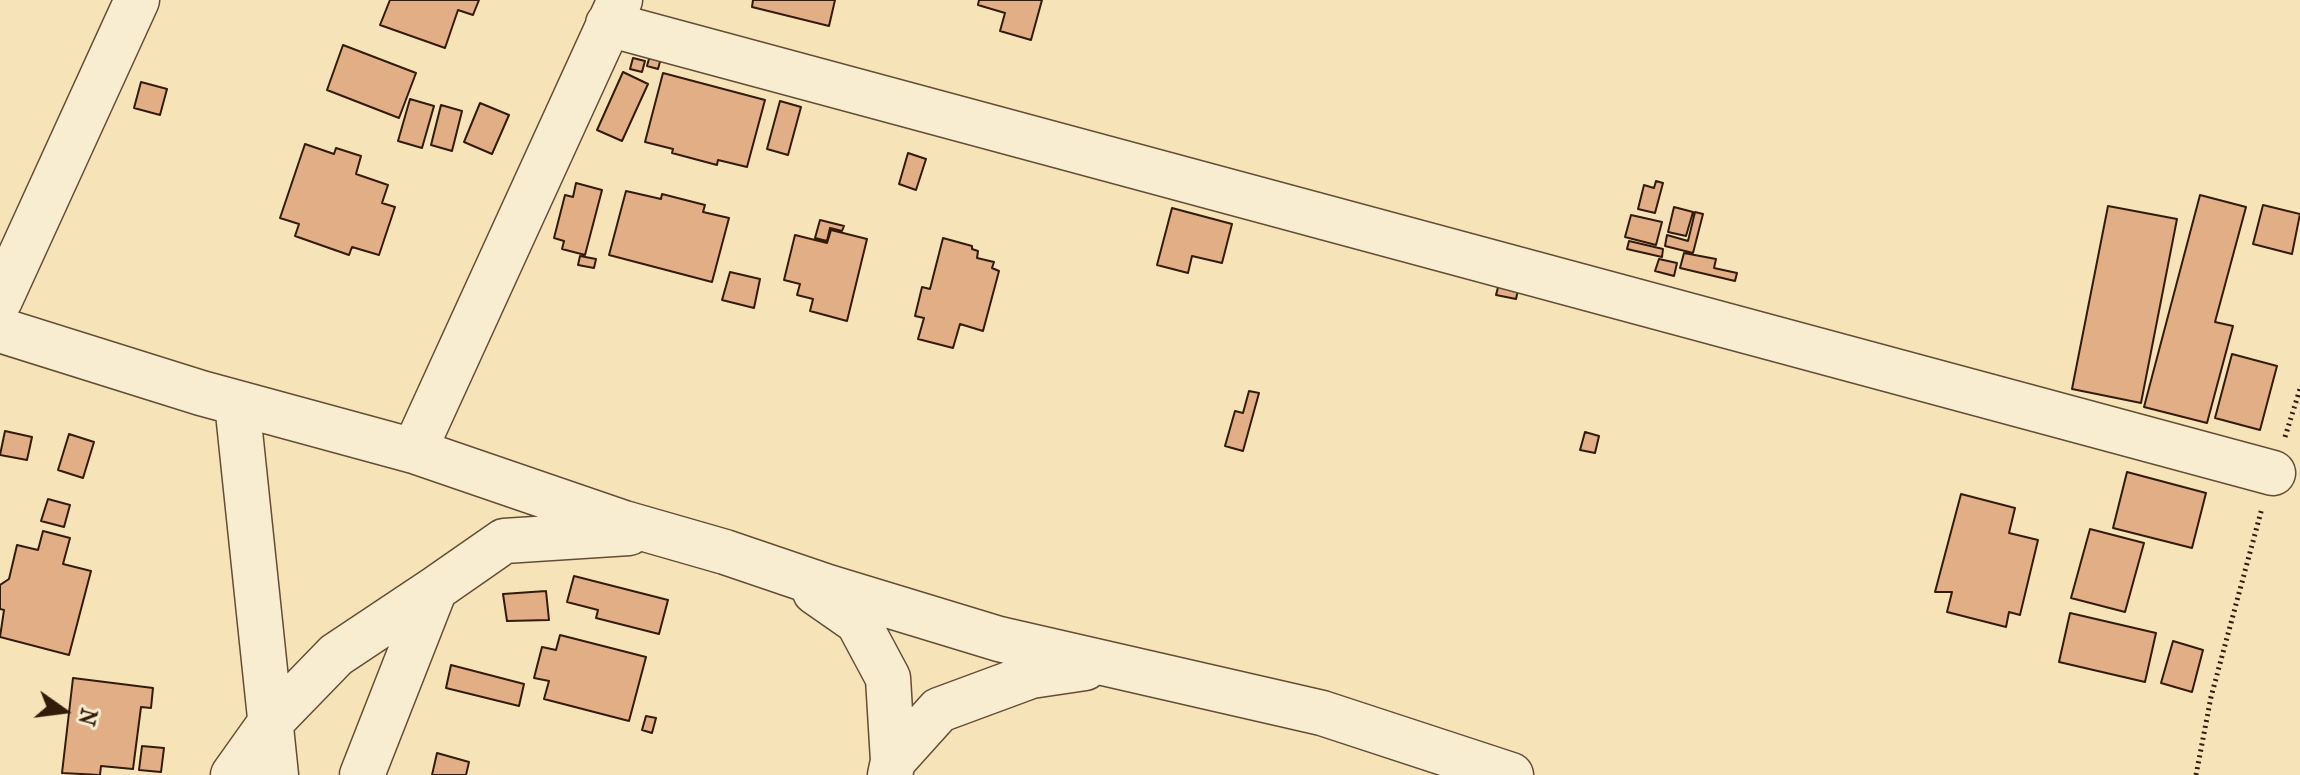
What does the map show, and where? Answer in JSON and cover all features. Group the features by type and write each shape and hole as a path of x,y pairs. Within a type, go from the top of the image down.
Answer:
{"street":[{"path":"0,300 137,0"},
{"path":"414,451 614,12 2273,473"},
{"path":"0,330 237,403 414,451 655,532 999,639 1322,713 1511,775"},
{"path":"237,403 276,775"},
{"path":"233,775 270,723 336,655 504,541 655,532"},
{"path":"787,572 858,622 888,678 892,768"},
{"path":"362,775 435,589"},
{"path":"892,768 939,710 1031,676 1108,665"}],"path":[{"path":"2196,775 2211,697 2273,473 2300,389"}],"building":[{"path":"390,0 479,0 473,15 458,10 445,48 380,25"},
{"path":"753,0 835,0 829,26 752,7"},
{"path":"979,0 1042,0 1031,40 1000,31 1005,13 978,5"},
{"path":"343,45 416,73 399,118 327,90"},
{"path":"650,55 661,58 658,69 647,66"},
{"path":"633,58 645,61 642,72 630,69"},
{"path":"623,72 648,84 622,141 597,130"},
{"path":"663,73 765,100 747,167 718,160 717,165 645,142"},
{"path":"141,82 167,89 160,115 134,108"},
{"path":"410,99 434,106 422,148 398,141"},
{"path":"780,101 801,107 788,155 767,149"},
{"path":"480,103 509,115 492,154 464,142"},
{"path":"441,105 462,111 452,151 431,145"},
{"path":"305,144 334,154 336,148 361,156 356,174 388,185 382,203 395,207 379,255 352,247 349,255 295,236 299,224 280,218"},
{"path":"908,153 926,159 916,190 899,184"},
{"path":"1656,181 1663,183 1655,213 1638,209 1644,185 1654,188"},
{"path":"576,183 602,190 585,255 562,249 564,241 554,238 565,195 573,197"},
{"path":"626,191 661,199 662,194 705,205 703,212 729,218 712,282 609,255"},
{"path":"2200,195 2246,207 2215,322 2233,326 2207,423 2144,407"},
{"path":"2263,205 2300,214 2292,254 2253,244"},
{"path":"2108,206 2177,219 2141,403 2072,389"},
{"path":"1674,207 1693,212 1686,236 1668,232"},
{"path":"1172,208 1232,224 1222,263 1192,256 1188,273 1157,265"},
{"path":"1695,212 1703,214 1693,253 1665,246 1667,235 1688,241"},
{"path":"1631,215 1662,222 1656,245 1625,237"},
{"path":"820,220 844,226 842,231 830,228 827,241 815,238"},
{"path":"831,230 867,239 847,321 810,311 813,299 797,295 800,284 784,280 795,235 827,243"},
{"path":"943,238 972,246 978,251 977,258 994,262 992,268 999,271 983,331 960,324 953,348 918,339 924,318 915,316 922,287 930,289"},
{"path":"1629,241 1663,249 1662,257 1627,249"},
{"path":"1684,253 1716,259 1714,268 1737,273 1735,281 1680,268"},
{"path":"580,256 596,259 594,268 578,265"},
{"path":"1659,259 1677,263 1674,276 1655,271"},
{"path":"730,272 760,279 754,308 722,300"},
{"path":"1502,272 1521,277 1516,299 1496,295"},
{"path":"2232,354 2277,366 2260,430 2215,418"},
{"path":"1249,391 1259,393 1243,451 1225,446 1235,411 1243,413"},
{"path":"5,431 32,437 27,460 0,455"},
{"path":"1585,432 1599,436 1595,453 1580,450"},
{"path":"69,434 94,442 83,478 58,470"},
{"path":"2127,472 2206,493 2192,548 2113,528"},
{"path":"1961,494 2015,508 2009,533 2038,540 2020,615 2009,612 2006,627 1947,612 1952,592 1935,592"},
{"path":"48,499 70,505 64,527 41,521"},
{"path":"2090,529 2144,543 2125,612 2071,598"},
{"path":"43,531 70,538 63,564 91,571 69,655 0,637 4,610 0,609 0,585 9,579 17,545 38,550"},
{"path":"574,576 668,600 659,634 596,618 598,610 567,602"},
{"path":"546,591 549,620 507,621 503,594"},
{"path":"2070,613 2156,633 2145,682 2059,662"},
{"path":"560,635 646,657 629,721 544,699 549,681 534,678 542,647 556,650"},
{"path":"2173,641 2203,650 2192,692 2161,683"},
{"path":"451,665 524,684 519,706 446,688"},
{"path":"73,678 153,688 151,708 141,707 133,769 101,766 100,775 62,773"},
{"path":"646,716 656,718 652,733 642,730"},
{"path":"142,746 164,748 161,772 139,770"},
{"path":"437,753 469,762 466,775 432,775"}]}
